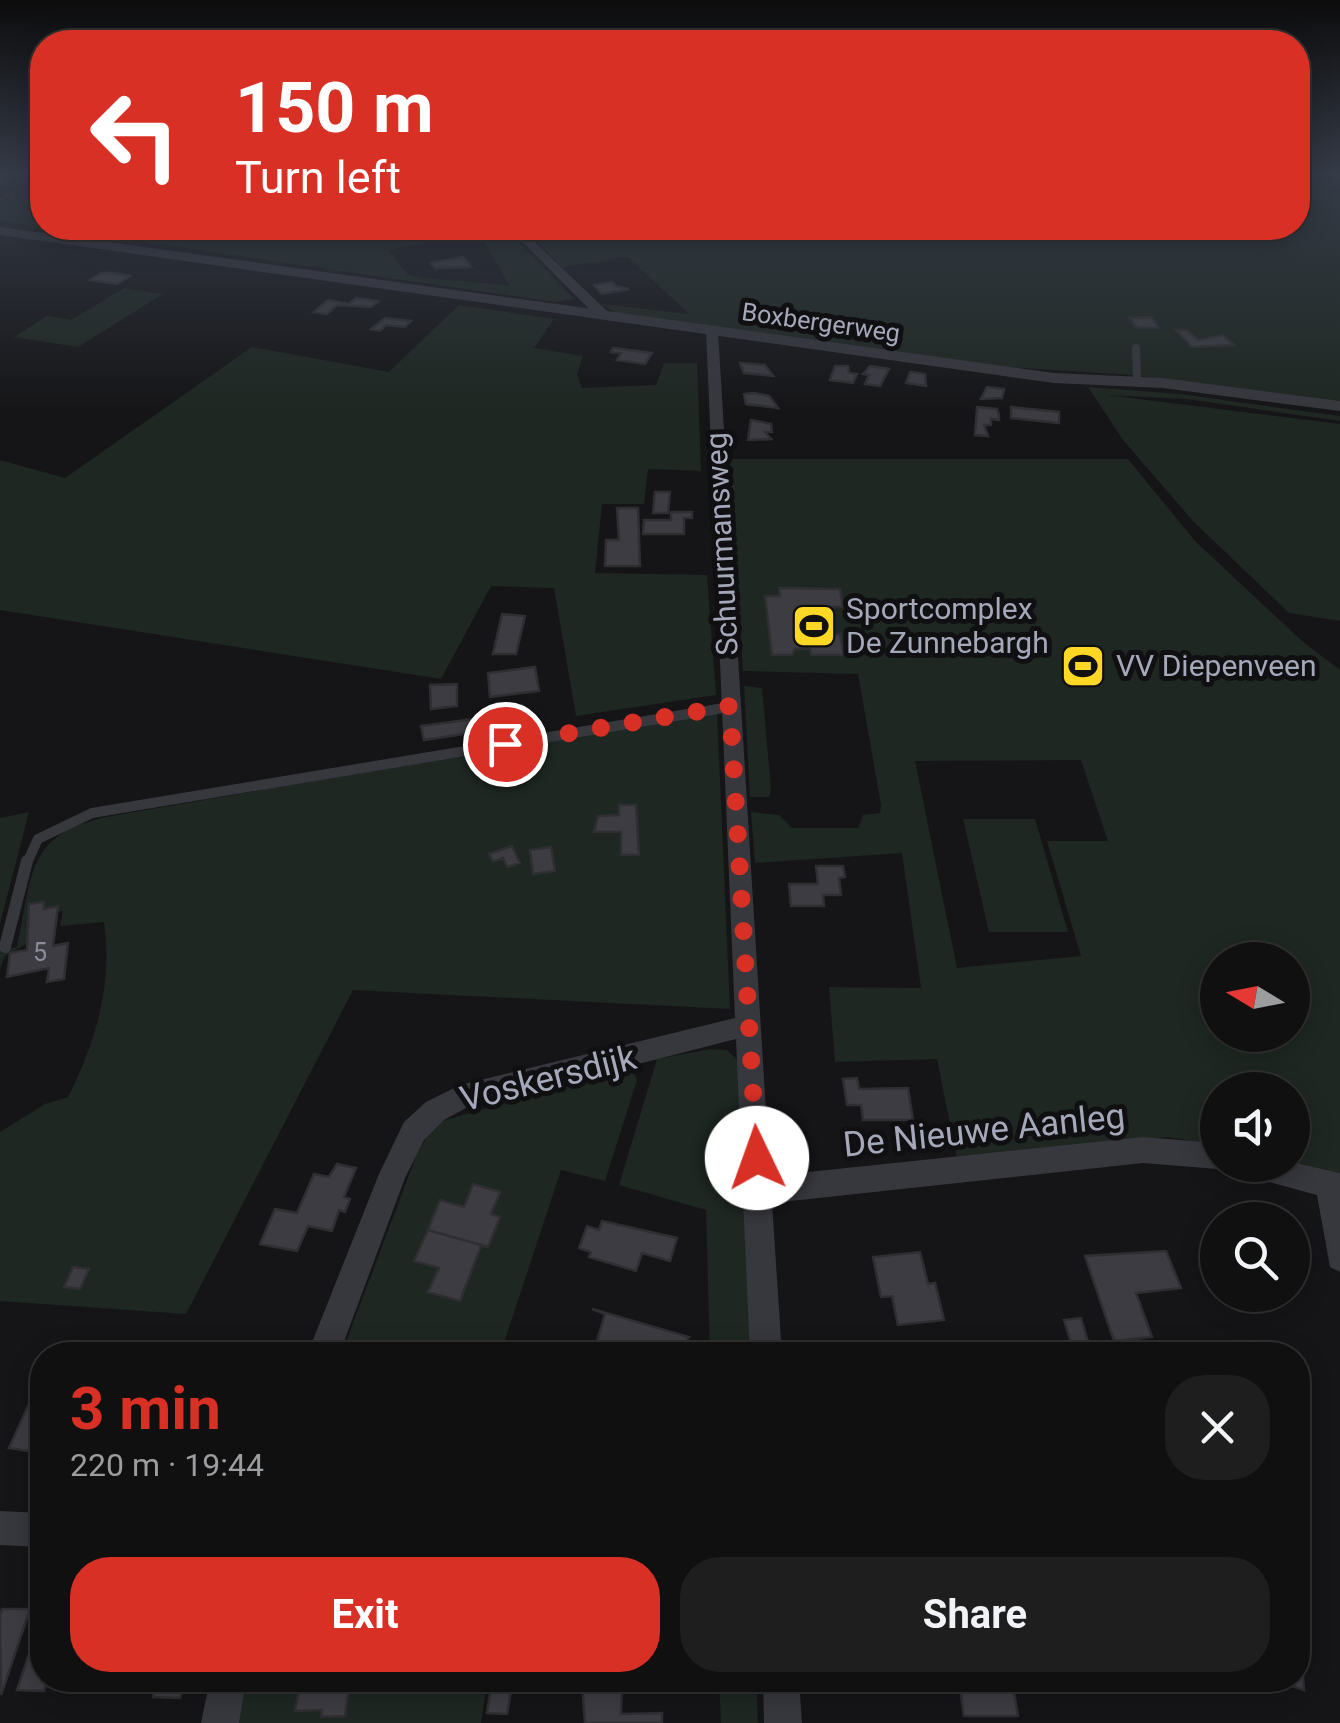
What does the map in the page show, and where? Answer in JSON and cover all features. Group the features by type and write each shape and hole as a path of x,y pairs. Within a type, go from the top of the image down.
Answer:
{"street":[{"name":"Boxbergerweg","path":"153,252 1054,378 1137,381 1340,406"},
{"path":"539,252 602,315"},
{"name":"Schuurmansweg","path":"711,332 765,1342"},
{"name":"Voskersdijk","path":"328,1342 393,1174 414,1131 435,1110 460,1097 750,1025"},
{"name":"De Nieuwe Aanleg","path":"758,1192 1143,1150 1200,1155"},
{"path":"1310,1180 1335,1186 1340,1257"},
{"path":"0,1528 30,1529"},
{"path":"220,1723 226,1692"},
{"path":"782,1692 783,1723"}],"lane":[{"path":"1136,348 1137,381"},
{"path":"6,947 28,858 38,839 92,812 730,706"}],"shaded area":[{"path":"215,252 391,252 407,274 421,278 509,285 490,252 528,252 574,299 554,302"},
{"path":"547,252 1340,252 1340,403 1133,375 991,366 617,313 601,304 689,314 628,257 562,267"},
{"path":"124,288 163,294 78,347 14,337 47,316 71,320"},
{"path":"459,305 554,319 534,348 583,356 577,374 582,388 656,385 664,363 697,363 701,471 648,469 644,504 602,504 595,573 707,575 716,695 576,716 554,588 491,586 441,679 0,610 0,460 65,478 252,347 389,372"},
{"path":"1088,387 1180,394 1340,416 1340,421 1187,399 1106,395 1340,424 1340,621 1289,613 1193,521 1123,440"},
{"path":"729,459 1128,459 1195,541 1302,641 1340,670 1340,1173 1310,1166 1310,1072 1200,1072 1200,1142 1167,1137 957,1159 937,1059 835,1062 829,987 921,988 902,853 755,863 751,812 779,815 792,828 858,828 863,815 880,813 858,674 743,671","holes":["1081,760 1108,841 1047,841 1081,956 957,968 915,761"]},
{"path":"744,686 762,688 769,797 750,797"},
{"path":"717,711 730,1009 353,990 186,1314 0,1301 0,1132 45,1104 68,1097 87,1055 104,990 104,922 60,926 63,911 35,914 28,943 5,956 0,969 0,950 17,947 37,862 60,835 106,817"},
{"path":"29,812 0,924 0,818"},
{"path":"963,819 1035,819 1068,932 989,932"},
{"path":"711,1049 727,1050 742,1065 754,1342 710,1342 706,1210 619,1185 657,1059"},
{"path":"632,1066 637,1080 605,1181 561,1170 504,1342 346,1342 417,1154 435,1123"},
{"path":"243,1692 485,1692 481,1723 238,1723"},
{"path":"720,1692 757,1692 758,1723 721,1723"}],"building":[{"path":"463,257 471,267 435,268 431,263"},
{"path":"101,273 130,276 117,284 90,280"},
{"path":"612,282 629,289 602,294 594,285"},
{"path":"356,298 378,301 371,307 337,305 327,314 314,312 328,300 349,304"},
{"path":"1152,317 1159,328 1137,328 1130,318"},
{"path":"385,318 411,321 405,327 386,325 380,331 371,329"},
{"path":"1176,330 1187,330 1198,340 1223,335 1234,345 1192,347"},
{"path":"613,348 652,353 645,364 617,360 621,353 611,352"},
{"path":"740,363 765,365 773,376 744,373"},
{"path":"835,366 848,366 849,373 857,374 853,383 830,380"},
{"path":"870,366 889,369 880,386 865,384 869,375 863,374"},
{"path":"910,372 925,374 926,386 906,383"},
{"path":"987,387 1004,389 1002,398 981,399"},
{"path":"744,394 769,396 778,408 746,404"},
{"path":"977,407 997,409 999,420 991,419 991,425 984,425 988,436 975,435"},
{"path":"1011,407 1059,412 1059,423 1011,418"},
{"path":"751,420 771,424 772,432 765,432 771,439 748,440"},
{"path":"655,492 670,492 668,513 653,513"},
{"path":"617,508 638,508 640,566 605,566 606,540 619,540"},
{"path":"671,512 692,512 692,518 684,518 684,534 643,534 644,520 671,520"},
{"path":"779,588 840,589 843,607 821,607 825,634 840,634 844,655 811,655 810,649 795,649 792,655 772,655 765,596 780,596"},
{"path":"502,614 525,616 516,654 493,654"},
{"path":"535,667 539,691 490,697 488,673"},
{"path":"457,684 457,706 431,709 430,685"},
{"path":"522,705 525,723 494,727 492,709"},
{"path":"474,719 477,732 424,740 421,726"},
{"path":"619,805 636,805 639,855 621,855 621,832 594,832 598,816 619,815"},
{"path":"512,846 520,863 507,867 503,858 493,862 489,854"},
{"path":"551,847 555,871 533,874 530,850"},
{"path":"816,866 843,866 845,877 839,878 841,895 823,895 824,906 791,906 789,884 818,884"},
{"path":"44,902 44,909 58,906 53,946 68,943 64,979 47,982 49,968 7,977 10,953 27,950 29,904"},
{"path":"857,1078 859,1089 908,1088 913,1120 863,1120 861,1105 847,1105 843,1079"},
{"path":"337,1164 356,1168 344,1197 350,1199 345,1212 339,1210 332,1231 308,1226 297,1251 260,1244 275,1209 297,1213 314,1174 329,1177"},
{"path":"473,1184 500,1192 491,1214 500,1217 488,1247 428,1230 440,1200 464,1207"},
{"path":"602,1221 677,1238 670,1261 642,1253 636,1271 589,1257 591,1252 579,1248 587,1226 599,1230"},
{"path":"428,1230 488,1247 481,1246 460,1301 428,1292 439,1268 414,1261"},
{"path":"1166,1251 1181,1288 1136,1293 1152,1337 1114,1341 1085,1256"},
{"path":"920,1252 928,1284 935,1283 944,1320 898,1325 892,1296 881,1297 873,1257"},
{"path":"73,1267 89,1269 80,1289 64,1287"},
{"path":"592,1309 689,1337 687,1342 597,1342 605,1314"},
{"path":"1081,1318 1088,1342 1071,1342 1064,1320"},
{"path":"30,1402 30,1451 9,1448"},
{"path":"2,1609 30,1609 1,1695 0,1616"},
{"path":"30,1651 30,1690 17,1690"},
{"path":"154,1692 182,1692 180,1698 153,1697"},
{"path":"299,1692 348,1692 345,1716 321,1717 322,1710 295,1711"},
{"path":"490,1692 511,1692 507,1714 487,1713"},
{"path":"583,1692 622,1692 621,1714 662,1713 662,1723 585,1723"},
{"path":"961,1692 1014,1692 1018,1716 964,1716"}],"place":[{"name":"Sportcomplex De Zunnebargh","path":"814,626"},
{"name":"VV Diepenveen","path":"1083,666"}],"route":[{"path":"505,744 730,706 757,1158"}]}
